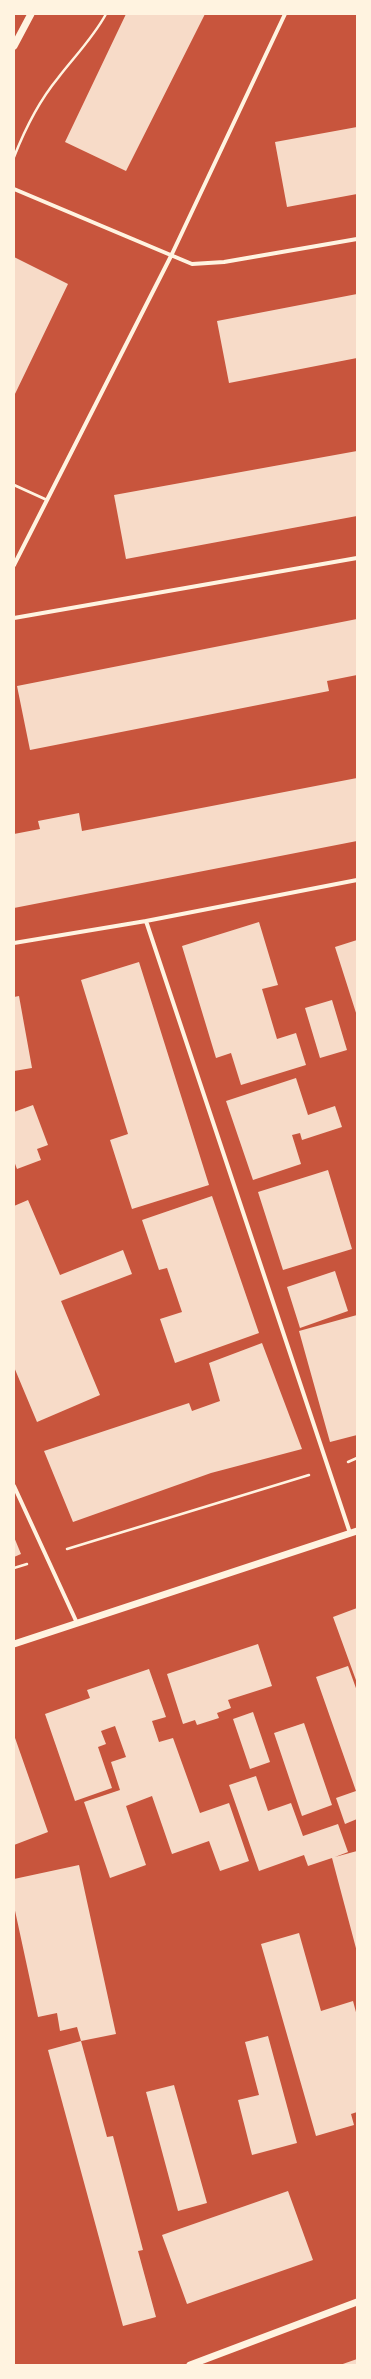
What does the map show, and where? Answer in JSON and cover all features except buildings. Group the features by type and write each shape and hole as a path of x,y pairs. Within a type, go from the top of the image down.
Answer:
{"street":[{"path":"14,46 31,14"},
{"path":"14,565 171,256 285,14"},
{"path":"14,189 192,264 224,262 357,239"},
{"path":"14,618 357,558"},
{"path":"14,943 146,921 357,880"},
{"path":"146,921 350,1533"},
{"path":"14,1486 77,1623"},
{"path":"14,1644 357,1531"},
{"path":"190,2365 357,2302"}],"lane":[{"path":"14,485 47,500"}],"path":[{"path":"14,157 23,132 56,80 97,31 106,14"},
{"path":"66,1550 314,1474"},
{"path":"14,1568 31,1563"}]}
